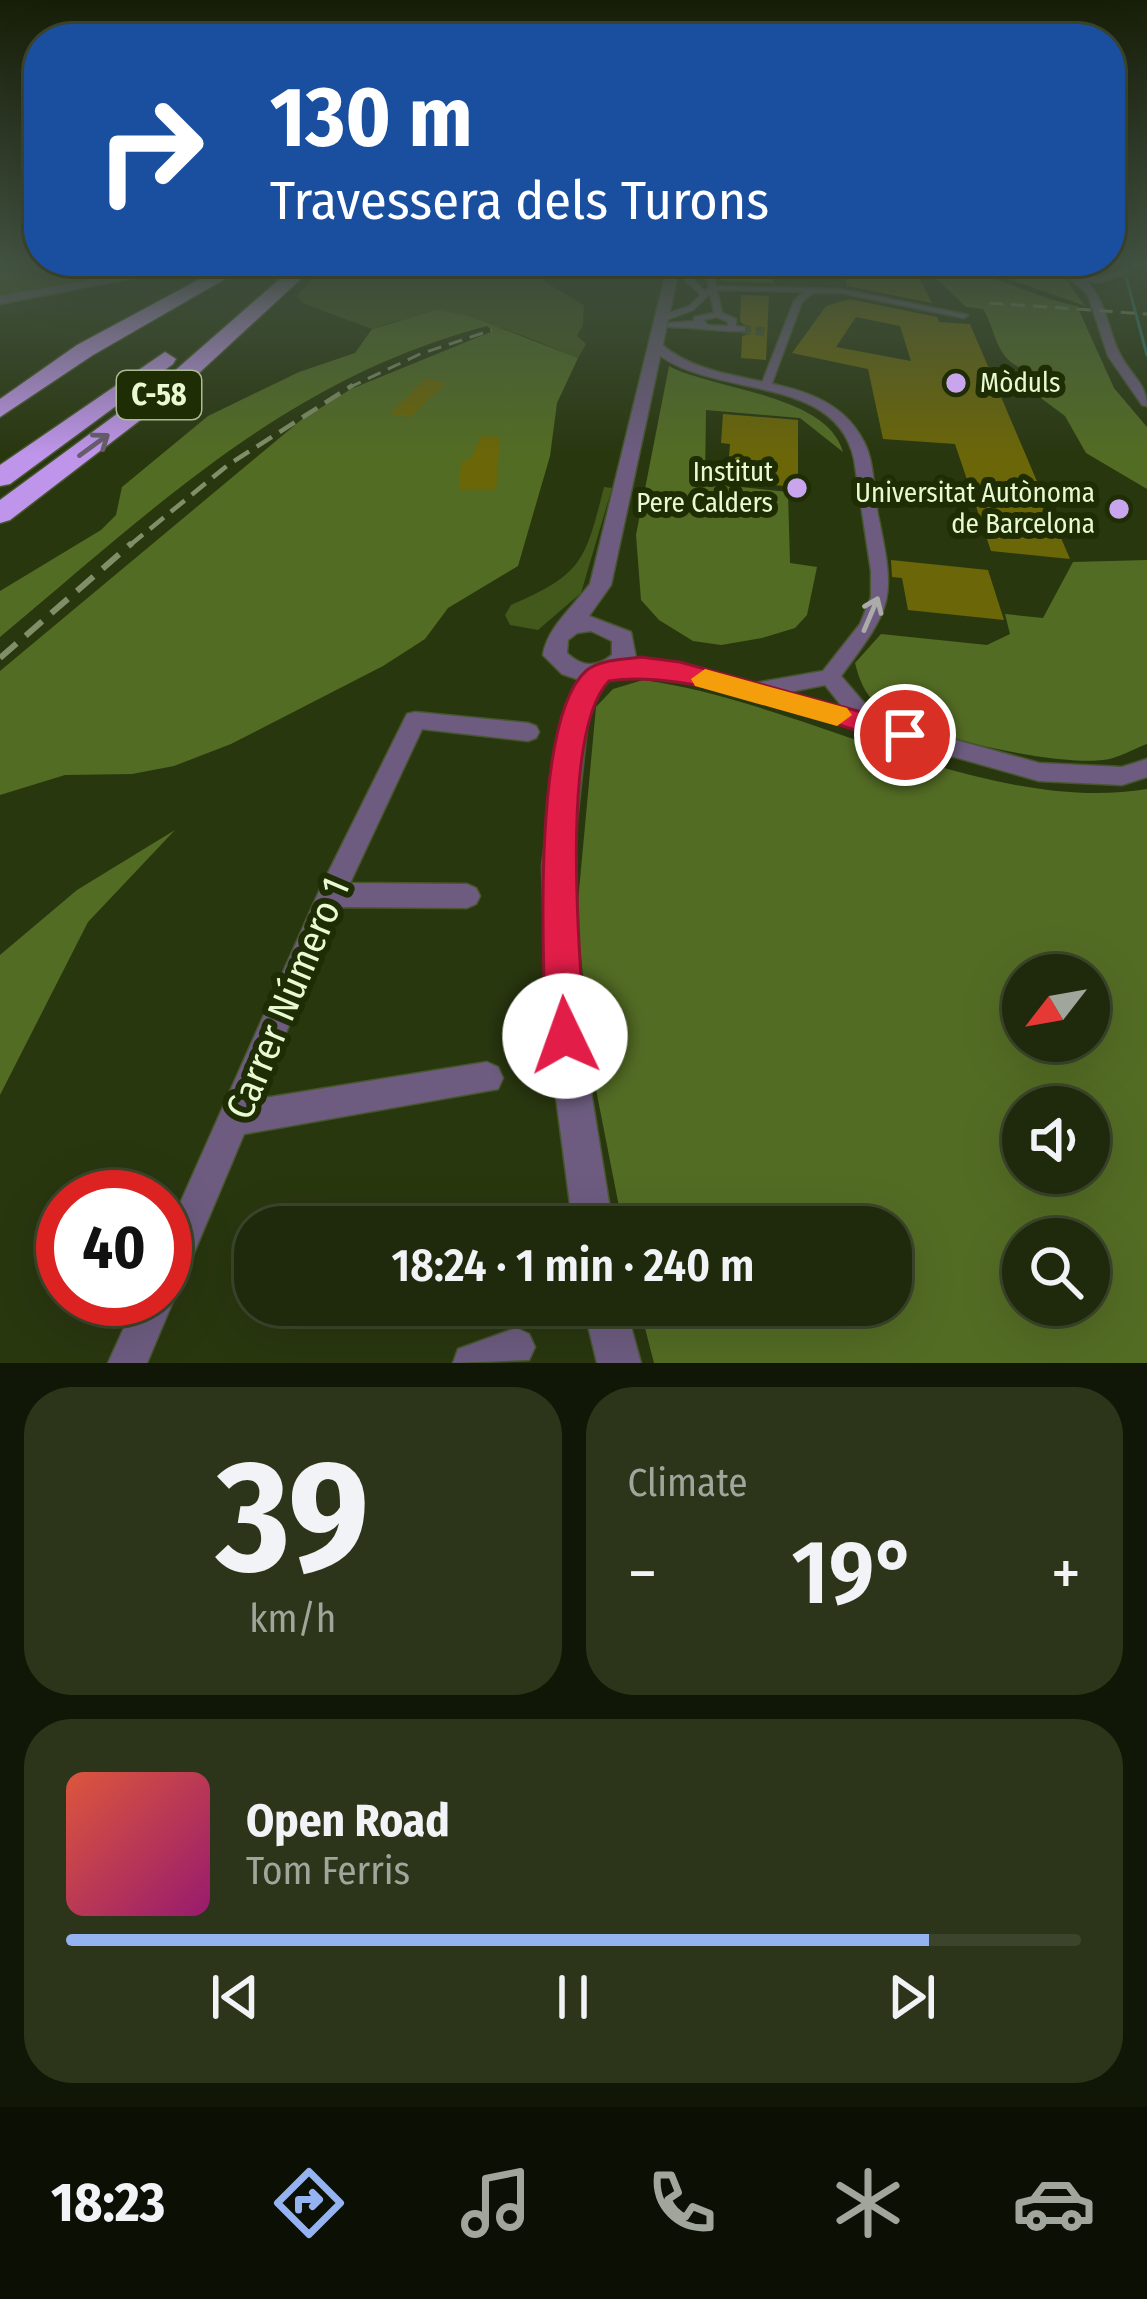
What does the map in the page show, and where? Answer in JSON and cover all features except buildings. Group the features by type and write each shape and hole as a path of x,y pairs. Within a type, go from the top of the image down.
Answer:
{"highway":[{"path":"0,410 85,350 126,328"},
{"name":"C-58","path":"0,478 141,378 202,328"},
{"name":"C-58","path":"0,514 178,380 237,328"}],"street":[{"path":"575,719 565,667 554,646 600,585 664,328"},
{"path":"767,383 789,328"},
{"path":"1104,328 1114,356 1147,402"},
{"path":"1118,328 1128,356 1147,384"},
{"path":"770,332 786,335"},
{"path":"657,347 664,359 684,367 803,398 838,418 857,440 879,606 830,677 748,692"},
{"path":"590,1206 565,1036 556,866 575,719 589,685 626,656 600,585"},
{"path":"571,626 590,622 680,671 1039,772 1122,776 1147,769"},
{"path":"565,667 680,671"},
{"path":"830,677 869,724"},
{"name":"Carrer Número 1","path":"192,1218 330,896 416,720 527,732"},
{"path":"330,896 467,896"},
{"path":"237,1119 487,1078"},
{"path":"127,1363 144,1326"},
{"path":"609,1326 619,1363"},
{"path":"472,1363 516,1347"}],"green space":[{"path":"482,328 415,349 285,414 169,496 0,637 0,591 101,530 116,515 122,487 208,416 299,372 355,353 372,329"},
{"path":"489,328 578,358 557,403 550,456 518,566 448,608 425,639 383,666 231,744 174,766 132,774 65,775 0,795 0,671 301,420 351,389 493,331"},
{"path":"498,328 582,328 577,336 586,344 578,358"},
{"path":"991,328 1087,328 1114,388 1147,427 1147,489 1086,453 1065,416 1014,378 1019,367 1000,349"},
{"path":"669,366 793,406 833,433 843,452 800,418 706,410 705,483 788,492 790,563 817,567 807,615 795,628 721,645 693,641 659,620 641,600 636,535"},
{"path":"604,487 612,488 581,593 538,630 510,625 505,615 511,605 553,584 577,562 592,532"},
{"path":"1147,560 1147,744 1125,754 1081,761 951,737 894,716 876,704 860,680 855,663 881,634 987,645 1010,634 1005,614 1043,618 1073,562"},
{"path":"643,680 703,692 959,772 1023,786 1086,793 1147,789 1147,1363 654,1363 644,1326 912,1326 912,1206 619,1206 591,1064 577,912 596,707 613,689"},
{"path":"175,830 88,922 0,1095 0,955 77,890"}],"waterway":[{"path":"1140,328 1147,355"}],"tunnel":[{"path":"742,329 769,332"}],"railway":[{"path":"349,387 420,354 492,330"},
{"path":"349,387 353,385"},
{"path":"129,546 228,465 349,387"},
{"path":"0,658 132,543"}],"slow traffic":[{"path":"705,679 837,715"}],"place":[{"name":"Mòduls","path":"956,383"},
{"name":"Institut Pere Calders","path":"797,488"},
{"name":"Universitat Autònoma de Barcelona","path":"1119,509"}],"route":[{"path":"565,1036 556,866 575,719 589,685 601,673 641,667 680,671 905,735"}]}
